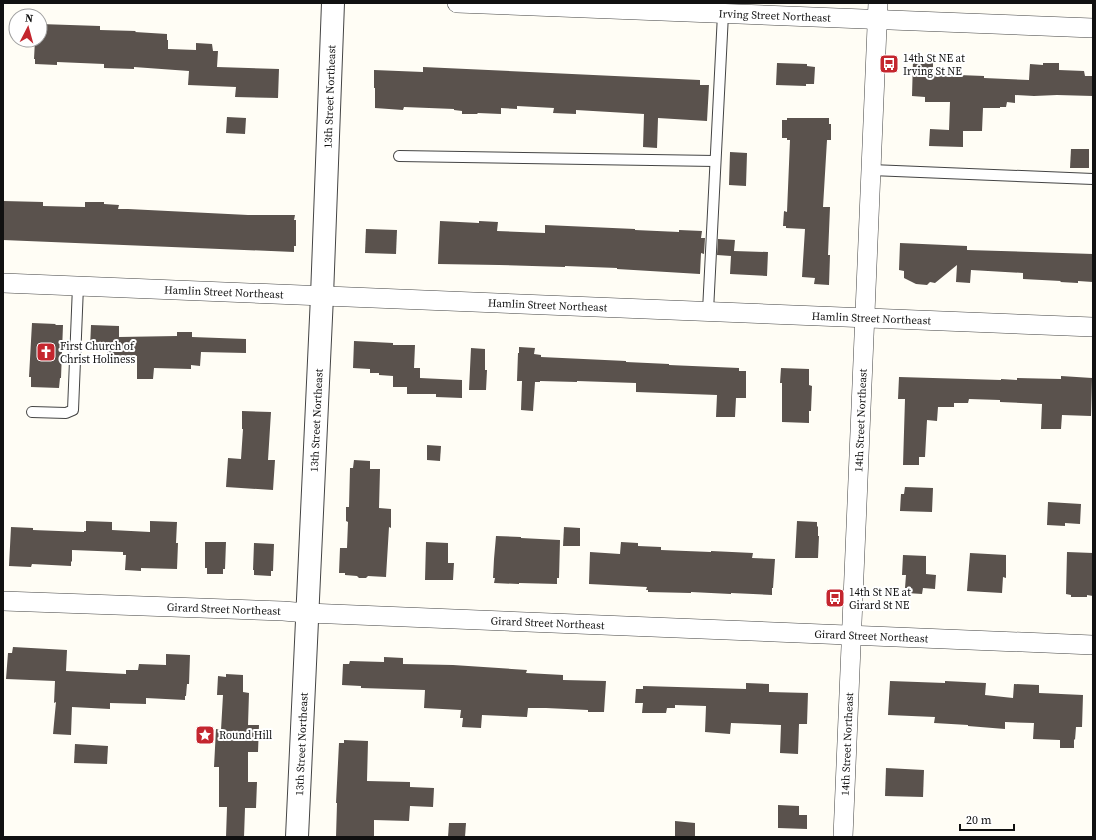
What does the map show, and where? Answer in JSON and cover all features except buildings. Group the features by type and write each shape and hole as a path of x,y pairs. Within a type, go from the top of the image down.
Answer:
{"street":[{"name":"13th Street Northeast","path":"297,837 322,296 333,3"},
{"name":"Irving Street Northeast","path":"456,3 723,14 877,11 1093,28"},
{"name":"14th Street Northeast","path":"843,837 877,11"},
{"name":"Hamlin Street Northeast","path":"3,283 1093,327"},
{"name":"Girard Street Northeast","path":"3,601 283,611 1093,645"}],"lane":[{"path":"708,311 723,14"},
{"path":"399,156 715,161"},
{"path":"871,170 1093,178"},
{"path":"32,412 66,414 73,410 78,286"}],"place":[{"name":"14th St NE at Irving St NE","path":"889,64"},
{"name":"First Church of Christ Holiness","path":"46,352"},
{"name":"14th St NE at Girard St NE","path":"835,598"},
{"name":"Round Hill","path":"205,735"}]}
